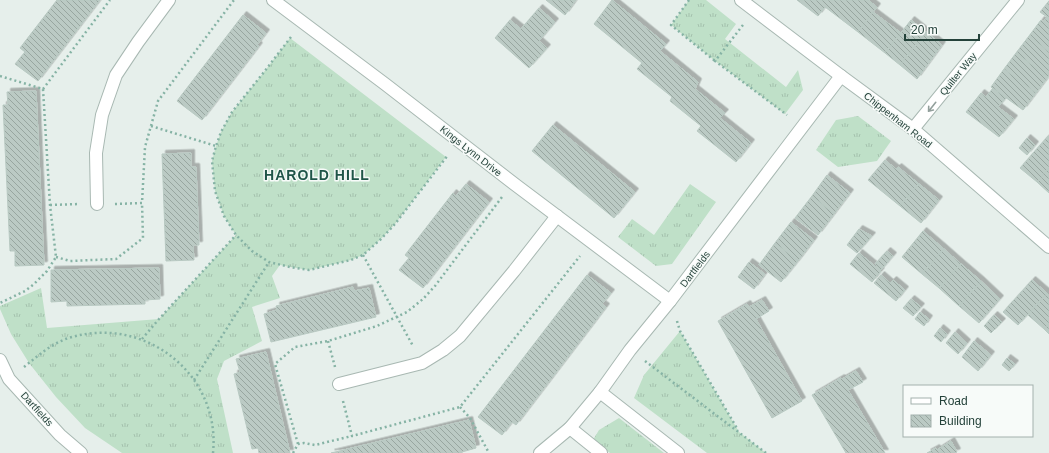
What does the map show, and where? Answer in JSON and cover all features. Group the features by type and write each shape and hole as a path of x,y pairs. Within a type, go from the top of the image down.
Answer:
{"street":[{"path":"97,204 96,153 102,115 116,75 169,0"},
{"name":"Kings Lynn Drive","path":"273,0 386,84 513,183 670,301"},
{"name":"Chippenham Road","path":"741,0 913,129 1049,247"},
{"name":"Quilter Way","path":"913,129 1018,0"},
{"name":"Dartfields","path":"540,453 570,428 600,392 630,350 670,301 841,76"},
{"path":"339,384 422,363 443,350 460,336 557,216"},
{"name":"Dartfields","path":"0,360 9,379 60,435 81,453"},
{"path":"600,392 678,453"},
{"path":"570,428 601,453"}],"path":[{"path":"0,303 25,291 34,284 47,271 56,257 50,205 43,90 110,0"},
{"path":"56,257 70,261 116,259 143,238 142,203 146,147 158,101 234,0"},
{"path":"689,0 670,25 802,127"},
{"path":"716,61 754,11"},
{"path":"302,22 232,112 221,132 212,160 215,191 224,216 236,235 252,250 269,262 309,270 351,260 363,255 395,224 459,141"},
{"path":"0,76 43,90"},
{"path":"151,126 216,146"},
{"path":"293,453 298,444 275,364 295,347 328,341 377,326 407,312 423,299 435,286 513,183"},
{"path":"50,205 142,203"},
{"path":"142,339 236,235"},
{"path":"363,255 398,316 422,363"},
{"path":"194,380 269,262"},
{"path":"670,301 680,331 739,432"},
{"path":"9,379 52,345 72,337 97,332 119,333 142,339 164,351 179,362 202,392 210,411 214,431 213,453"},
{"path":"630,350 766,453"},
{"path":"460,407 470,418 489,453"},
{"path":"298,444 304,443 315,446 352,436"}],"green space":[{"path":"689,0 706,0 736,24 725,39 786,87 798,70 803,90 785,114 715,61 671,25"},
{"path":"290,38 446,157 395,224 363,255 351,260 309,270 280,265 272,276 280,298 252,307 262,341 224,361 217,379 233,453 122,453 85,428 56,397 29,363 11,334 0,306 41,288 47,328 159,319 236,235 224,216 215,191 212,161 216,146 221,132 232,112"},
{"path":"858,116 891,141 877,161 838,167 816,150 836,120"},
{"path":"690,184 716,202 672,264 656,266 618,237 632,219 654,235"},
{"path":"680,331 739,432 766,453 707,453 634,398 644,375"},
{"path":"619,418 664,453 610,453 593,440 599,430"}],"building":[{"path":"57,0 100,0 38,81 15,64 25,52 20,48"},
{"path":"546,0 576,0 565,15"},
{"path":"612,0 666,44 660,51 698,82 695,89 725,113 720,118 751,143 736,162 697,131 701,126 670,101 672,97 637,69 642,63 594,24"},
{"path":"797,0 868,0 877,7 858,32 825,7 818,16"},
{"path":"1049,1 1049,26 1043,22 1047,17 1040,12"},
{"path":"539,8 555,22 539,41 547,48 529,68 495,38 510,20 521,29"},
{"path":"873,12 901,33 885,53 858,32"},
{"path":"243,15 266,33 257,45 259,46 202,120 177,101"},
{"path":"911,20 926,32 900,65 885,53"},
{"path":"1041,20 1049,26 1049,52 1029,36"},
{"path":"926,32 942,45 917,79 900,65"},
{"path":"1029,36 1049,52 1048,77 1016,53"},
{"path":"1016,53 1048,77 1036,93 1004,69"},
{"path":"1004,69 1036,93 1023,110 991,87"},
{"path":"993,88 1006,98 998,107 1014,119 999,137 966,112 981,93 986,97"},
{"path":"36,91 44,265 15,266 15,251 10,251 3,105 8,105 7,92"},
{"path":"553,125 635,192 614,218 532,151"},
{"path":"1048,136 1049,168 1037,182 1020,168"},
{"path":"1027,138 1035,145 1027,155 1019,148"},
{"path":"191,153 191,167 196,167 199,245 193,245 194,260 166,261 162,154"},
{"path":"885,160 896,169 898,167 919,184 900,206 868,180"},
{"path":"1049,168 1049,193 1037,182"},
{"path":"827,175 850,193 834,214 812,196"},
{"path":"466,184 489,202 423,288 399,270 409,258 405,255 453,193 456,196"},
{"path":"919,184 939,200 921,223 900,206"},
{"path":"812,196 834,214 818,235 795,218"},
{"path":"791,222 814,240 798,261 775,243"},
{"path":"859,229 872,236 857,253 847,245"},
{"path":"923,231 944,249 922,274 902,257"},
{"path":"775,243 798,261 781,282 759,265"},
{"path":"944,249 961,264 939,288 922,274"},
{"path":"887,251 893,256 881,270 875,264"},
{"path":"859,253 881,271 872,282 850,264"},
{"path":"749,262 765,274 754,289 738,277"},
{"path":"961,264 981,281 959,306 939,288"},
{"path":"159,268 160,299 145,300 145,304 67,306 67,301 51,302 51,270"},
{"path":"587,275 611,293 602,304 606,307 516,425 512,422 502,435 478,417"},
{"path":"881,275 890,283 893,280 905,290 896,301 874,283"},
{"path":"1032,280 1047,293 1018,325 1003,312"},
{"path":"981,281 1000,299 979,323 959,306"},
{"path":"353,287 354,291 369,288 376,317 271,342 264,314 277,310 276,306"},
{"path":"1047,293 1049,295 1049,323 1044,329 1028,315"},
{"path":"911,299 921,307 913,316 903,308"},
{"path":"762,300 769,311 756,319 802,401 772,418 718,321 747,304 749,307"},
{"path":"920,312 929,319 924,326 915,319"},
{"path":"994,315 1002,322 991,333 984,326"},
{"path":"1049,323 1049,334 1044,329"},
{"path":"940,328 947,334 941,342 934,336"},
{"path":"955,332 967,343 958,354 946,343"},
{"path":"974,341 991,355 978,371 962,357"},
{"path":"266,352 290,453 259,453 258,448 252,449 234,374 240,372 236,359"},
{"path":"1007,358 1015,364 1009,371 1002,365"},
{"path":"856,371 863,382 848,390 885,453 846,453 812,395"},
{"path":"469,420 476,448 462,453 331,453"},
{"path":"951,441 957,452 927,453 936,448 937,450"}],"district":[{"name":"HAROLD HILL","path":"317,175"}]}
